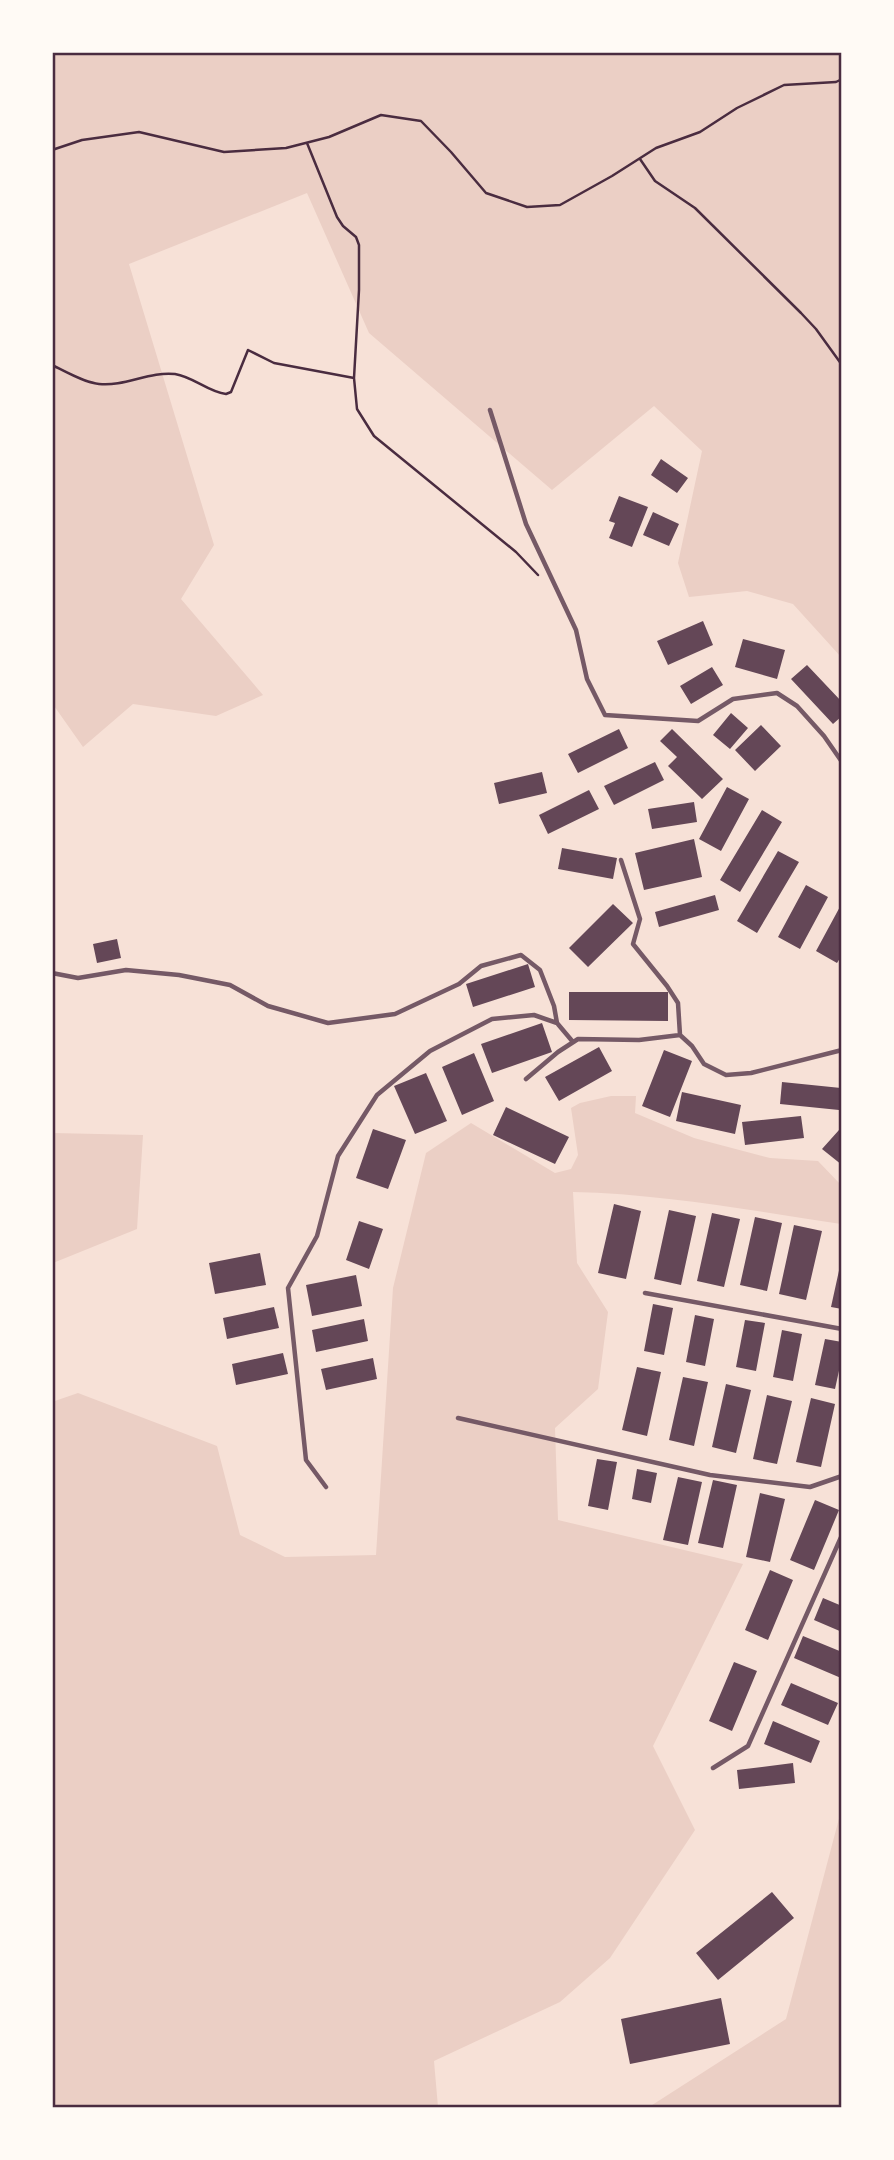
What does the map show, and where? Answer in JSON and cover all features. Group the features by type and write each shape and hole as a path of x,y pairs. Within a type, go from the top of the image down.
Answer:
{"lane":[{"path":"490,410 526,524 576,630 587,679 605,715 698,721 733,699 777,693 797,705 842,762"},
{"path":"621,860 640,919 633,943 678,1003 680,1035 704,1063 726,1075 751,1073 842,1050"},
{"path":"52,973 78,978 127,970 179,975 230,985 268,1006 328,1023 395,1014 459,984 481,966 521,955 540,970 554,1006 557,1023 573,1042"},
{"path":"326,1487 306,1460 288,1288 317,1236 338,1156 377,1095 430,1051 492,1019 534,1015 557,1023"},
{"path":"526,1079 578,1039 639,1040 680,1035"},
{"path":"645,1293 842,1329"},
{"path":"458,1418 710,1475 810,1487 842,1476"},
{"path":"713,1768 748,1746 842,1535"}],"path":[{"path":"52,150 82,140 139,132 224,152 286,148 329,137 381,115 421,121 486,193 527,207 559,205 656,148 700,132 737,108 785,85 836,82 842,79"},
{"path":"307,142 337,217 356,237 359,245 354,378 357,409 374,436 516,552 539,575"},
{"path":"640,159 655,181 695,208 801,313 842,365"},
{"path":"52,365 102,384 158,375 179,375 226,394 231,392 248,350 274,363 354,378"}],"shaded area":[{"path":"52,53 841,53 841,657 793,604 747,591 689,597 678,563 702,451 654,406 552,490 369,333 307,193 129,264 214,545 181,599 263,695 216,716 133,704 83,747 52,703"},
{"path":"611,1096 636,1096 635,1113 694,1138 770,1158 818,1161 841,1185 841,1224 675,1200 573,1192 577,1263 608,1312 598,1389 555,1428 558,1520 743,1564 653,1746 695,1830 610,1958 560,2002 434,2061 438,2107 53,2107 52,1402 78,1393 217,1446 240,1535 285,1557 376,1555 393,1288 426,1153 471,1123 555,1173 571,1169 578,1155 571,1108 580,1103"},
{"path":"53,1133 143,1135 137,1229 53,1263"},
{"path":"841,1811 841,2107 649,2107 786,2019"}],"building":[{"path":"661,459 688,478 677,493 651,475"},
{"path":"619,496 648,507 632,547 609,538 615,523 609,521"},
{"path":"653,512 679,524 669,546 643,535"},
{"path":"703,621 713,645 668,665 657,641"},
{"path":"743,639 785,650 777,679 735,667"},
{"path":"807,665 842,702 842,716 833,724 791,679"},
{"path":"712,667 723,685 691,704 680,686"},
{"path":"731,713 748,728 730,749 713,735"},
{"path":"761,725 781,746 755,771 735,750"},
{"path":"619,729 628,748 578,773 568,754"},
{"path":"672,729 723,779 702,799 668,766 677,757 660,741"},
{"path":"655,762 664,780 614,805 604,786"},
{"path":"542,772 547,793 499,804 494,783"},
{"path":"727,787 749,799 721,851 699,839"},
{"path":"589,790 599,809 548,834 539,815"},
{"path":"694,802 697,822 652,829 648,809"},
{"path":"762,810 782,822 740,892 720,880"},
{"path":"694,839 702,877 644,890 635,853"},
{"path":"562,848 617,858 613,879 558,869"},
{"path":"778,851 799,862 757,933 737,921"},
{"path":"806,885 828,897 800,949 778,937"},
{"path":"715,895 719,910 659,927 655,912"},
{"path":"842,903 842,955 837,963 816,951"},
{"path":"613,904 633,923 588,967 569,948"},
{"path":"117,939 121,958 97,963 93,944"},
{"path":"528,964 535,987 473,1007 466,984"},
{"path":"569,992 668,992 668,1021 569,1020"},
{"path":"542,1023 552,1052 492,1073 481,1044"},
{"path":"599,1047 612,1071 559,1101 545,1077"},
{"path":"664,1050 692,1061 670,1117 642,1106"},
{"path":"474,1053 494,1101 462,1115 442,1067"},
{"path":"426,1073 447,1121 415,1134 394,1086"},
{"path":"782,1082 841,1088 839,1110 780,1104"},
{"path":"682,1092 741,1105 735,1134 676,1121"},
{"path":"506,1107 569,1137 555,1164 493,1135"},
{"path":"801,1116 804,1138 745,1145 742,1122"},
{"path":"373,1129 406,1140 388,1189 356,1178"},
{"path":"839,1130 842,1132 842,1165 822,1149"},
{"path":"614,1204 641,1211 626,1279 598,1273"},
{"path":"669,1210 696,1216 681,1285 654,1279"},
{"path":"712,1213 740,1219 724,1287 697,1281"},
{"path":"755,1217 782,1223 767,1291 740,1285"},
{"path":"359,1221 383,1229 369,1269 346,1260"},
{"path":"794,1225 822,1231 806,1300 779,1294"},
{"path":"260,1253 266,1285 215,1294 209,1263"},
{"path":"842,1266 842,1309 831,1307"},
{"path":"356,1275 362,1306 312,1316 306,1285"},
{"path":"653,1304 673,1308 664,1355 644,1351"},
{"path":"274,1307 279,1328 227,1339 223,1318"},
{"path":"695,1315 714,1319 705,1366 686,1362"},
{"path":"364,1319 368,1341 316,1352 312,1330"},
{"path":"745,1320 765,1323 756,1371 736,1367"},
{"path":"782,1330 802,1334 793,1381 773,1377"},
{"path":"825,1339 842,1342 842,1357 835,1389 815,1385"},
{"path":"283,1353 288,1374 236,1385 232,1364"},
{"path":"373,1358 377,1379 326,1390 321,1369"},
{"path":"637,1367 661,1372 647,1436 622,1430"},
{"path":"683,1377 708,1382 694,1446 669,1440"},
{"path":"726,1384 751,1390 736,1453 712,1447"},
{"path":"767,1395 792,1401 777,1464 753,1459"},
{"path":"811,1398 835,1404 821,1467 796,1462"},
{"path":"597,1459 617,1462 608,1510 588,1506"},
{"path":"637,1469 657,1473 651,1503 632,1499"},
{"path":"678,1477 702,1482 688,1545 663,1540"},
{"path":"713,1480 737,1485 723,1548 698,1543"},
{"path":"760,1493 785,1499 770,1562 746,1557"},
{"path":"815,1500 839,1510 814,1570 790,1560"},
{"path":"770,1570 793,1580 768,1640 745,1630"},
{"path":"823,1598 842,1606 842,1632 814,1620"},
{"path":"803,1636 842,1652 841,1678 794,1658"},
{"path":"734,1662 757,1671 732,1731 709,1721"},
{"path":"791,1683 838,1703 828,1725 781,1705"},
{"path":"773,1721 820,1741 811,1763 764,1744"},
{"path":"793,1763 795,1783 739,1789 737,1770"},
{"path":"772,1892 794,1918 718,1980 696,1953"},
{"path":"721,1998 730,2044 630,2064 621,2019"}]}
